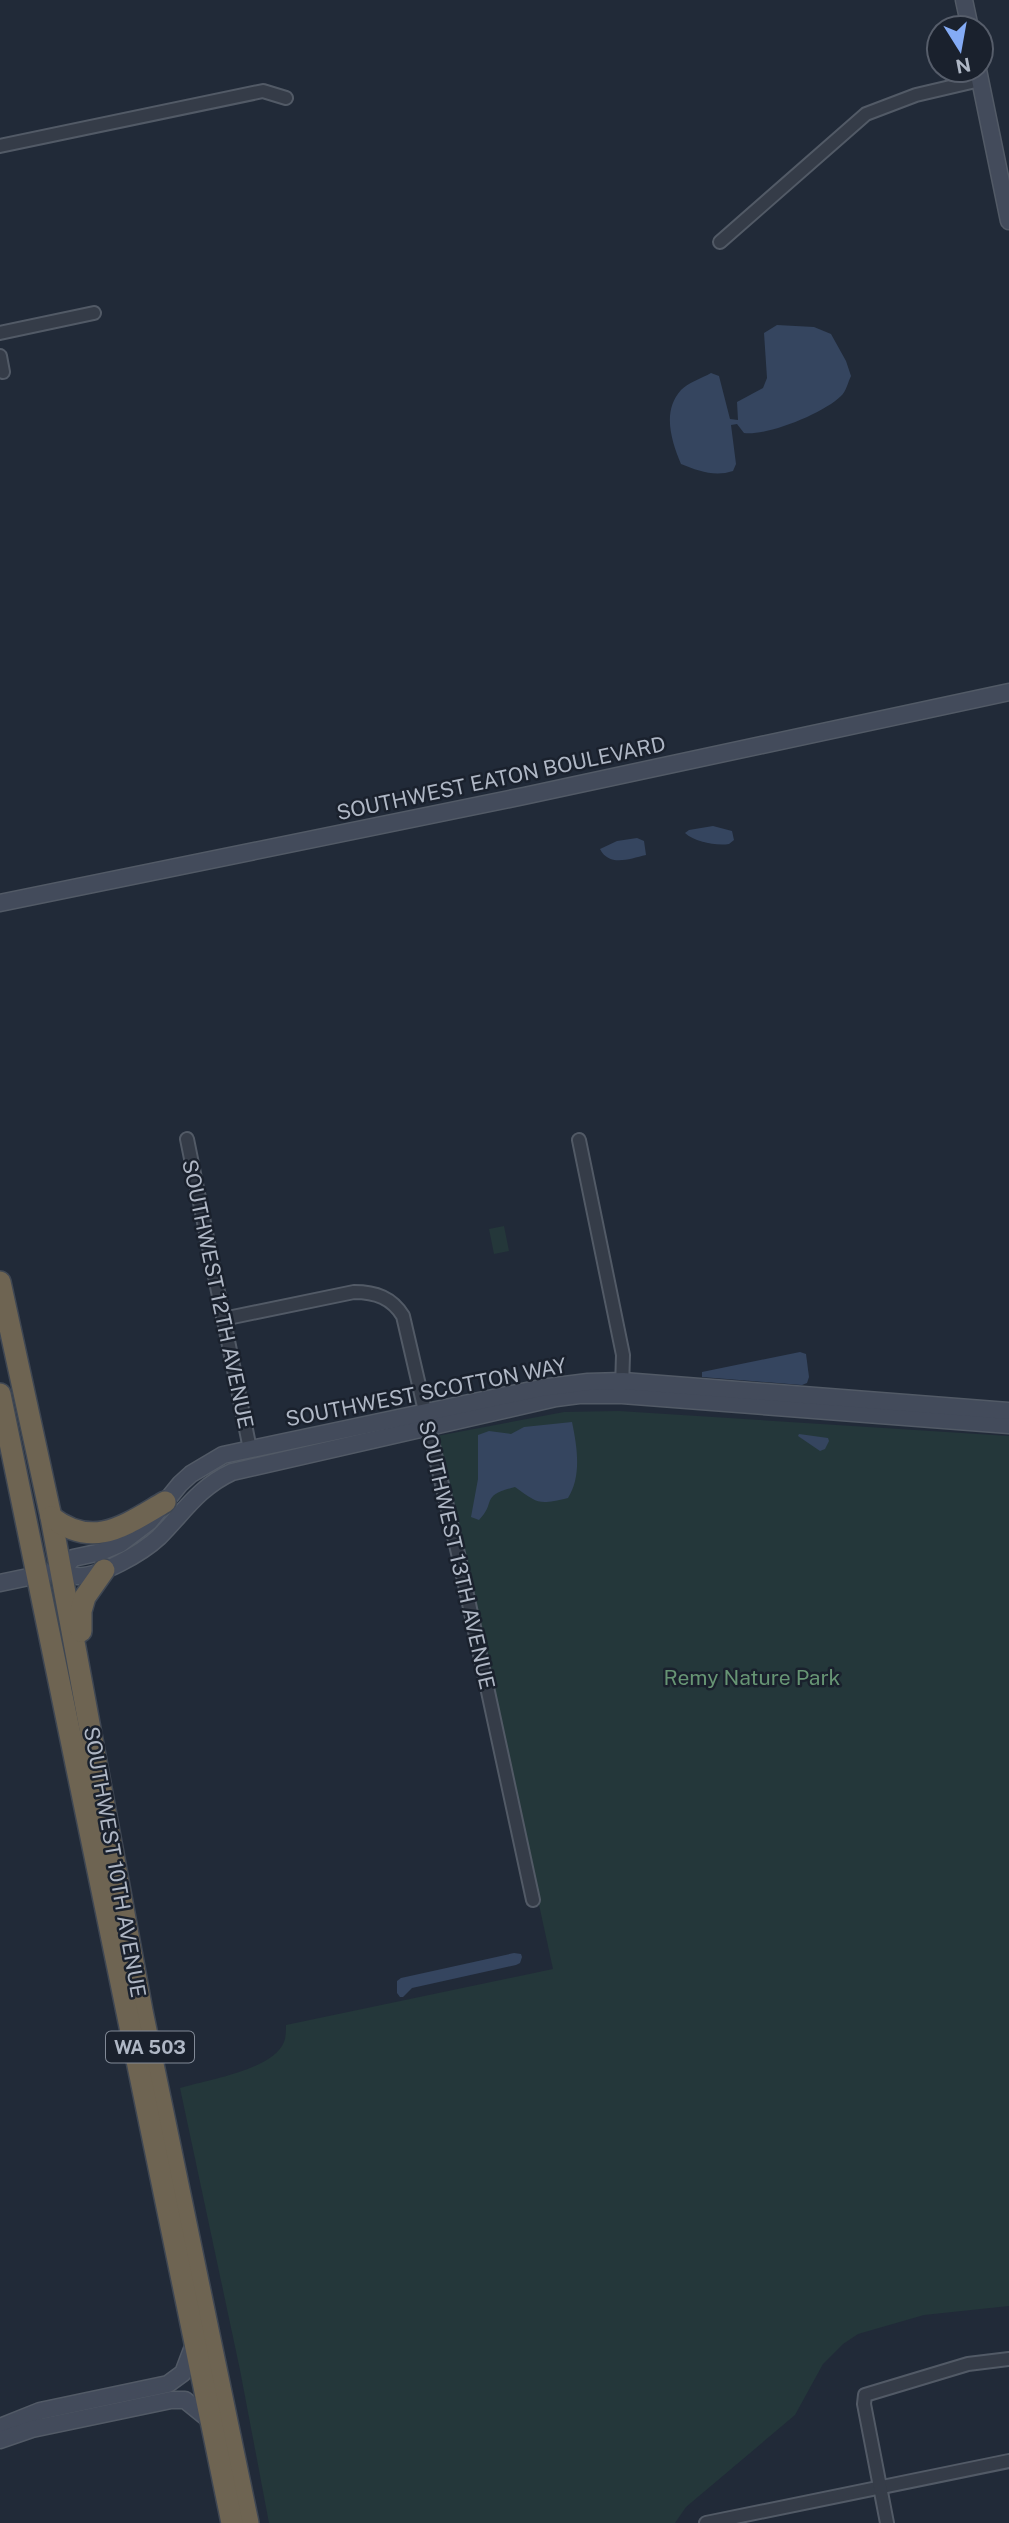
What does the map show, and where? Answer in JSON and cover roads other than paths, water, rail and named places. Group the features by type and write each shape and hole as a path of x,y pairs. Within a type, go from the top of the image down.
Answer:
{"highway":[{"name":"SOUTHWEST 10TH AVENUE","path":"0,1282 62,1570 142,2011 248,2523"},
{"name":"SOUTHWEST 10TH AVENUE","path":"0,1394 232,2523"},
{"path":"51,1517 69,1529 88,1534 120,1527 165,1502"},
{"path":"77,1653 82,1625 82,1604 88,1590 104,1570"}],"street":[{"path":"720,243 866,114 951,84"},
{"path":"981,84 1009,221"},
{"path":"0,146 263,91 286,98"},
{"path":"0,333 94,313"},
{"path":"0,356 3,372"},
{"name":"SOUTHWEST EATON BOULEVARD","path":"0,903 524,796 1009,692"},
{"name":"SOUTHWEST 12TH AVENUE","path":"187,1139 250,1449"},
{"path":"579,1140 623,1355 622,1388"},
{"name":"SOUTHWEST 13TH AVENUE","path":"223,1318 354,1292 374,1293 388,1300 403,1317 460,1562 533,1900"},
{"name":"SOUTHWEST SCOTTON WAY","path":"0,1583 62,1570 76,1576 119,1564 151,1544 191,1500 212,1483 232,1472 565,1383 989,1416 1009,1424"},
{"name":"SOUTHWEST SCOTTON WAY","path":"989,1416 1009,1411"},
{"name":"SOUTHWEST SCOTTON WAY","path":"62,1570 73,1558 108,1550 135,1535 180,1484 204,1465 223,1455 426,1420"},
{"path":"0,2427 40,2412 168,2384 183,2373 195,2342"},
{"path":"887,2523 864,2399 867,2392 968,2364 1009,2359"},
{"path":"0,2440 32,2429 171,2400 186,2400 211,2421"},
{"path":"706,2523 1009,2461"}],"water":[{"path":"777,325 814,327 831,334 851,376 843,394 822,409 767,431 744,433 737,424 731,425 736,464 733,471 713,473 681,464 670,426 675,398 684,387 711,373 719,376 730,419 738,420 737,402 763,388 767,378 764,333"},
{"path":"713,826 732,831 734,840 729,844 712,844 694,839 685,833 689,830"},
{"path":"637,838 644,841 646,855 614,860 604,855 600,849 617,841"},
{"path":"800,1352 806,1354 809,1377 807,1383 802,1385 702,1377 702,1372"},
{"path":"572,1422 577,1471 568,1498 550,1502 539,1501 515,1487 497,1493 479,1520 471,1517 478,1479 478,1435 489,1431 511,1434 524,1427"},
{"path":"798,1436 828,1438 829,1441 825,1449 820,1451"},
{"path":"514,1953 521,1954 522,1957 516,1965 412,1988 403,1997 397,1993 397,1981 401,1978"}],"park label":[{"name":"Remy Nature Park","path":"752,1677"}]}
